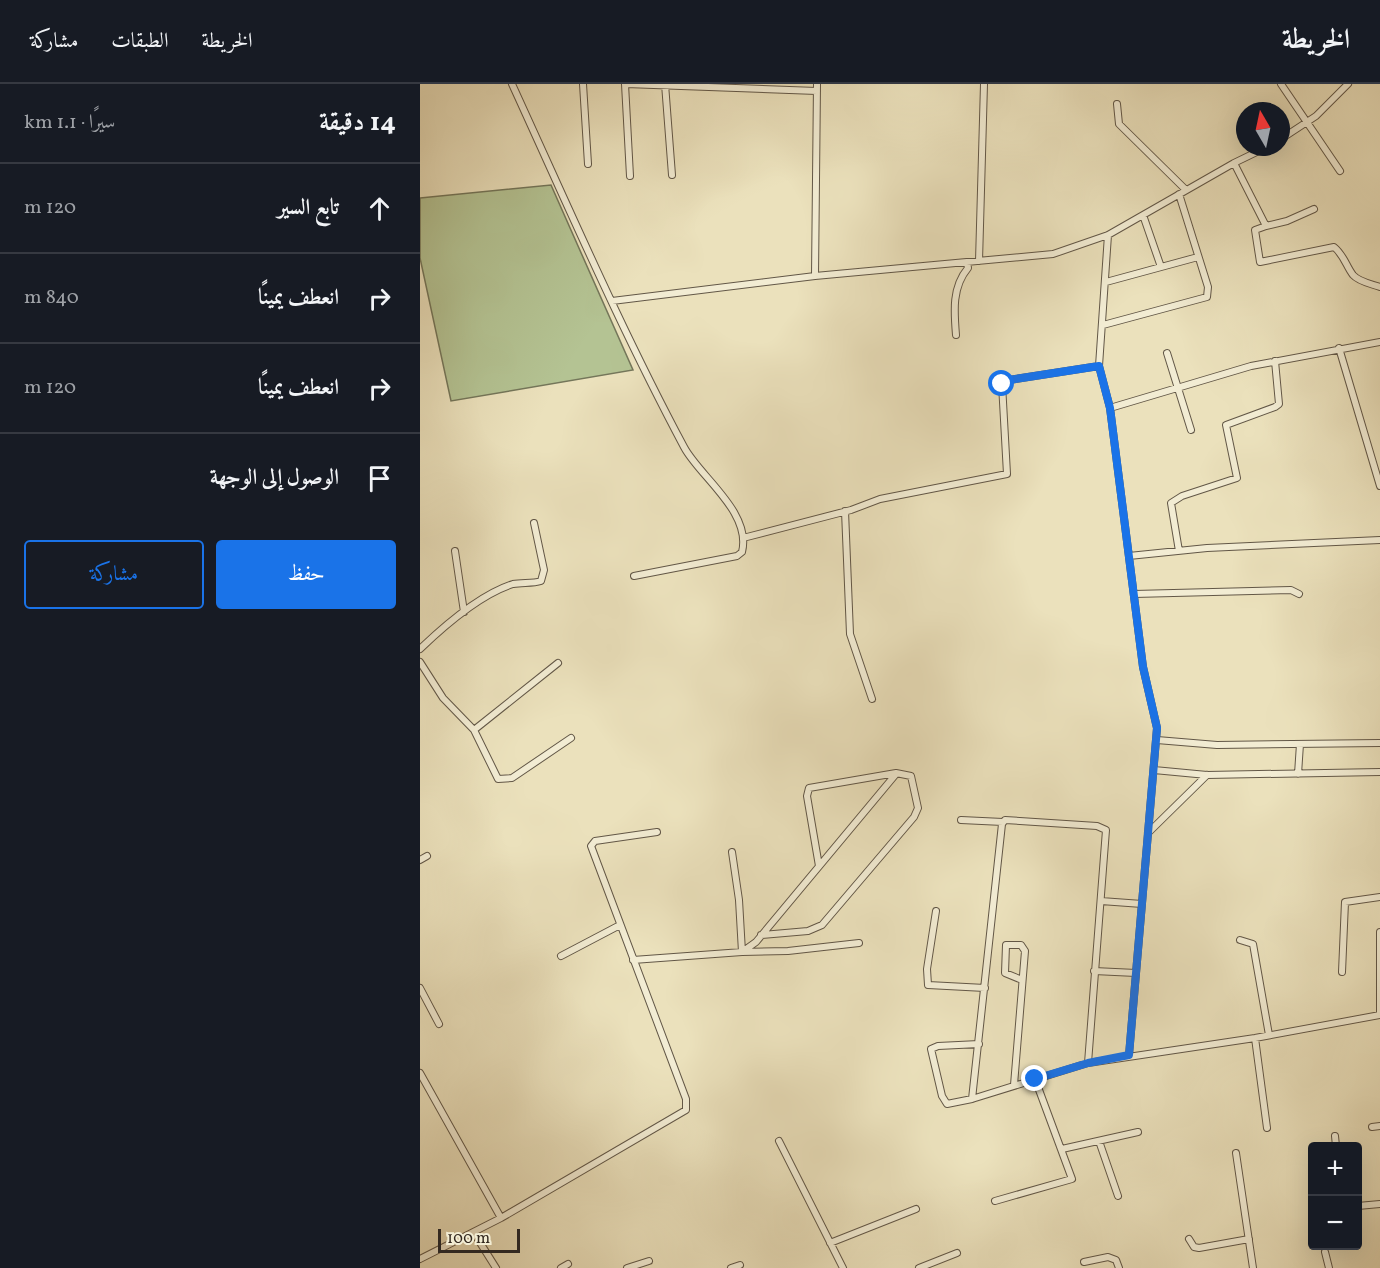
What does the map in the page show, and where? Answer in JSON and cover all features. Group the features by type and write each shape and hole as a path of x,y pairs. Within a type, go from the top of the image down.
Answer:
{"street":[{"path":"512,84 612,301 683,446 720,489 743,538 741,552 737,556 633,576"},
{"path":"583,84 588,165"},
{"path":"630,176 625,84 817,87 815,276"},
{"path":"979,261 984,84"},
{"path":"1281,84 1309,121 1340,171"},
{"path":"1290,133 1328,106 1348,84"},
{"path":"665,85 672,175"},
{"path":"1117,104 1119,124 1186,190"},
{"path":"612,301 815,276 1053,255 1108,236 1248,156"},
{"path":"1234,163 1266,226"},
{"path":"1103,326 1207,297 1208,287 1179,194"},
{"path":"1314,208 1287,221 1255,231 1260,262 1334,246 1348,263 1352,274 1359,280 1380,287"},
{"path":"1143,215 1161,267"},
{"path":"1108,236 1099,366 1110,408 1143,667 1155,713 1157,740 1129,1055"},
{"path":"1106,282 1198,257"},
{"path":"956,335 953,318 956,296 960,278 968,268 967,262"},
{"path":"1110,408 1275,361 1380,342"},
{"path":"1339,348 1380,486"},
{"path":"1167,353 1191,430"},
{"path":"1179,551 1171,503 1182,496 1238,478 1226,425 1279,404 1275,361"},
{"path":"743,538 880,500 1005,475 1007,466 1002,384 1009,380 1099,366"},
{"path":"845,511 850,634 872,699"},
{"path":"420,649 464,612 512,585 541,581 544,570 534,523"},
{"path":"1129,556 1179,551 1380,540"},
{"path":"455,551 464,612"},
{"path":"1134,594 1291,590 1299,594"},
{"path":"420,662 443,698 474,730 495,776 503,780 512,778 571,738"},
{"path":"474,730 558,663"},
{"path":"1157,740 1217,745 1380,744"},
{"path":"1298,774 1300,744"},
{"path":"1155,770 1207,775 1380,772"},
{"path":"761,935 819,928 914,818 918,808 913,780 908,774 896,773 809,788 807,796 819,866"},
{"path":"742,952 761,935 896,773"},
{"path":"1148,833 1207,775"},
{"path":"961,820 1003,822 1010,819 1104,828 1101,901 1088,1063"},
{"path":"972,1099 1003,822"},
{"path":"420,1259 501,1218 686,1110 686,1099 591,843 657,832"},
{"path":"732,852 739,900 742,952"},
{"path":"420,860 427,856"},
{"path":"1341,972 1345,902 1380,897"},
{"path":"1101,901 1142,904"},
{"path":"936,911 927,969 928,985 985,988"},
{"path":"561,956 620,926"},
{"path":"979,1044 938,1046 930,1051 945,1103 972,1099 1088,1063 1129,1055 1255,1038 1380,1015 1380,932"},
{"path":"1240,940 1253,944 1256,950 1256,966 1269,1035"},
{"path":"633,960 788,951 859,943"},
{"path":"1014,1085 1022,980 1024,946 1005,945 1005,973 1022,980"},
{"path":"1094,971 1136,973"},
{"path":"420,988 439,1024"},
{"path":"1255,1038 1267,1128"},
{"path":"420,1073 501,1218"},
{"path":"995,1202 1071,1180 1071,1172 1035,1079"},
{"path":"1062,1149 1138,1132"},
{"path":"1335,1136 1336,1142"},
{"path":"779,1141 843,1268"},
{"path":"1099,1141 1118,1196"},
{"path":"1236,1153 1253,1268"},
{"path":"1362,1206 1380,1204"},
{"path":"831,1243 916,1209"},
{"path":"474,1233 496,1268"},
{"path":"1189,1239 1194,1247 1199,1248 1249,1239"},
{"path":"1325,1252 1329,1268"},
{"path":"919,1268 957,1253"},
{"path":"1084,1262 1111,1257 1116,1260 1119,1268"},
{"path":"627,1268 649,1261"},
{"path":"561,1268 568,1264"},
{"path":"731,1268 740,1265"}],"green space":[{"path":"551,185 633,370 451,401 420,258 420,198"}],"route":[{"path":"1002,384 1009,380 1099,366 1110,408 1143,667 1157,728 1129,1055 1088,1063 1035,1079"}]}
